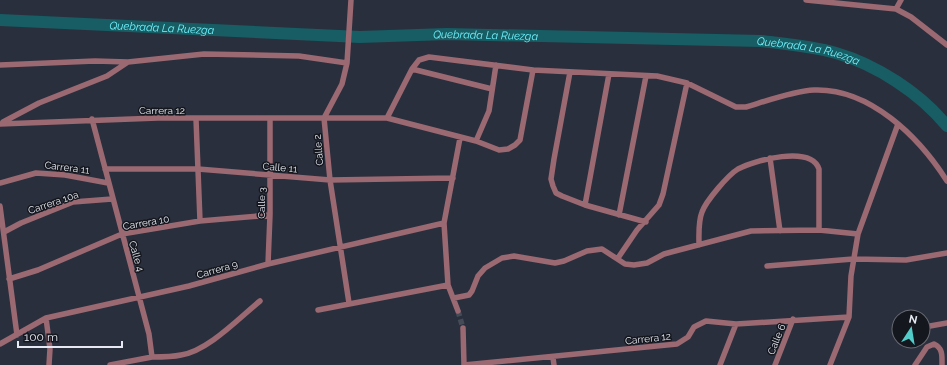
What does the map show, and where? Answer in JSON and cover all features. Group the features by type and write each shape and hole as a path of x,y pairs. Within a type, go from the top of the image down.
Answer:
{"street":[{"path":"324,118 342,84 347,63 351,0"},
{"path":"806,0 896,9 911,17 947,45"},
{"path":"896,9 901,0"},
{"path":"0,65 128,62 204,54 299,56 347,63"},
{"path":"387,118 412,69 419,60 429,57 533,70 657,76 687,83 736,107 746,107 812,90 829,90 850,94 870,105 898,124 932,157 947,181"},
{"path":"1,124 39,103 107,76 128,62"},
{"path":"476,141 489,111 496,65"},
{"path":"412,69 492,89"},
{"name":"Carrera 12","path":"1,124 92,119 387,118 476,141 498,150 515,145 520,140 533,70"},
{"path":"570,72 551,179 556,193 585,205 646,222"},
{"path":"585,205 609,74"},
{"path":"619,215 646,76"},
{"path":"618,258 637,230 646,222 659,205 664,194 687,83"},
{"name":"Calle 2","path":"324,118 330,180 348,303"},
{"name":"Calle 4","path":"92,119 112,199 139,296 152,357"},
{"path":"196,119 200,221"},
{"name":"Calle 3","path":"268,264 270,215 270,119"},
{"path":"830,365 850,317 851,276 858,234 898,124"},
{"path":"458,311 448,285 444,223 460,138"},
{"path":"699,245 700,219 702,210 722,185 737,170 770,158 801,156 811,158 817,162 819,169 819,230"},
{"path":"770,158 780,231"},
{"name":"Calle 11","path":"105,169 198,169 330,180 453,178"},
{"name":"Carrera 11","path":"0,183 36,173 65,174 108,183"},
{"name":"Carrera 10a","path":"4,232 21,223 73,202 112,199"},
{"path":"0,206 17,335"},
{"name":"Carrera 10","path":"9,279 38,270 122,234 200,221 270,215"},
{"name":"Carrera 9","path":"0,344 46,318 189,286 268,264 444,223"},
{"path":"454,298 469,295 478,276 485,268 502,258 514,256 555,263 564,261 587,251 602,249 618,258 625,264 634,265 647,263 664,254 751,231 819,230 858,234"},
{"path":"767,266 853,259 906,260 947,253"},
{"path":"318,310 348,303 448,285"},
{"path":"110,365 152,357 182,355 192,352 217,336 260,301"},
{"name":"Carrera 12","path":"464,365 553,358 677,344 688,337 694,327 706,321 736,324 793,319 850,317"},
{"path":"46,318 50,349 49,365"},
{"name":"Calle 6","path":"775,365 793,319"},
{"path":"931,326 947,323"},
{"path":"720,365 736,324"},
{"path":"463,328 464,365"},
{"path":"915,365 930,344 939,346 942,350 942,365"},
{"path":"553,358 554,365"}],"waterway":[{"name":"Quebrada La Ruezga","path":"0,20 360,37 447,34 761,41 836,53 867,65 897,82 911,92 924,102 947,126"}],"tunnel":[{"path":"458,311 463,328"}]}
